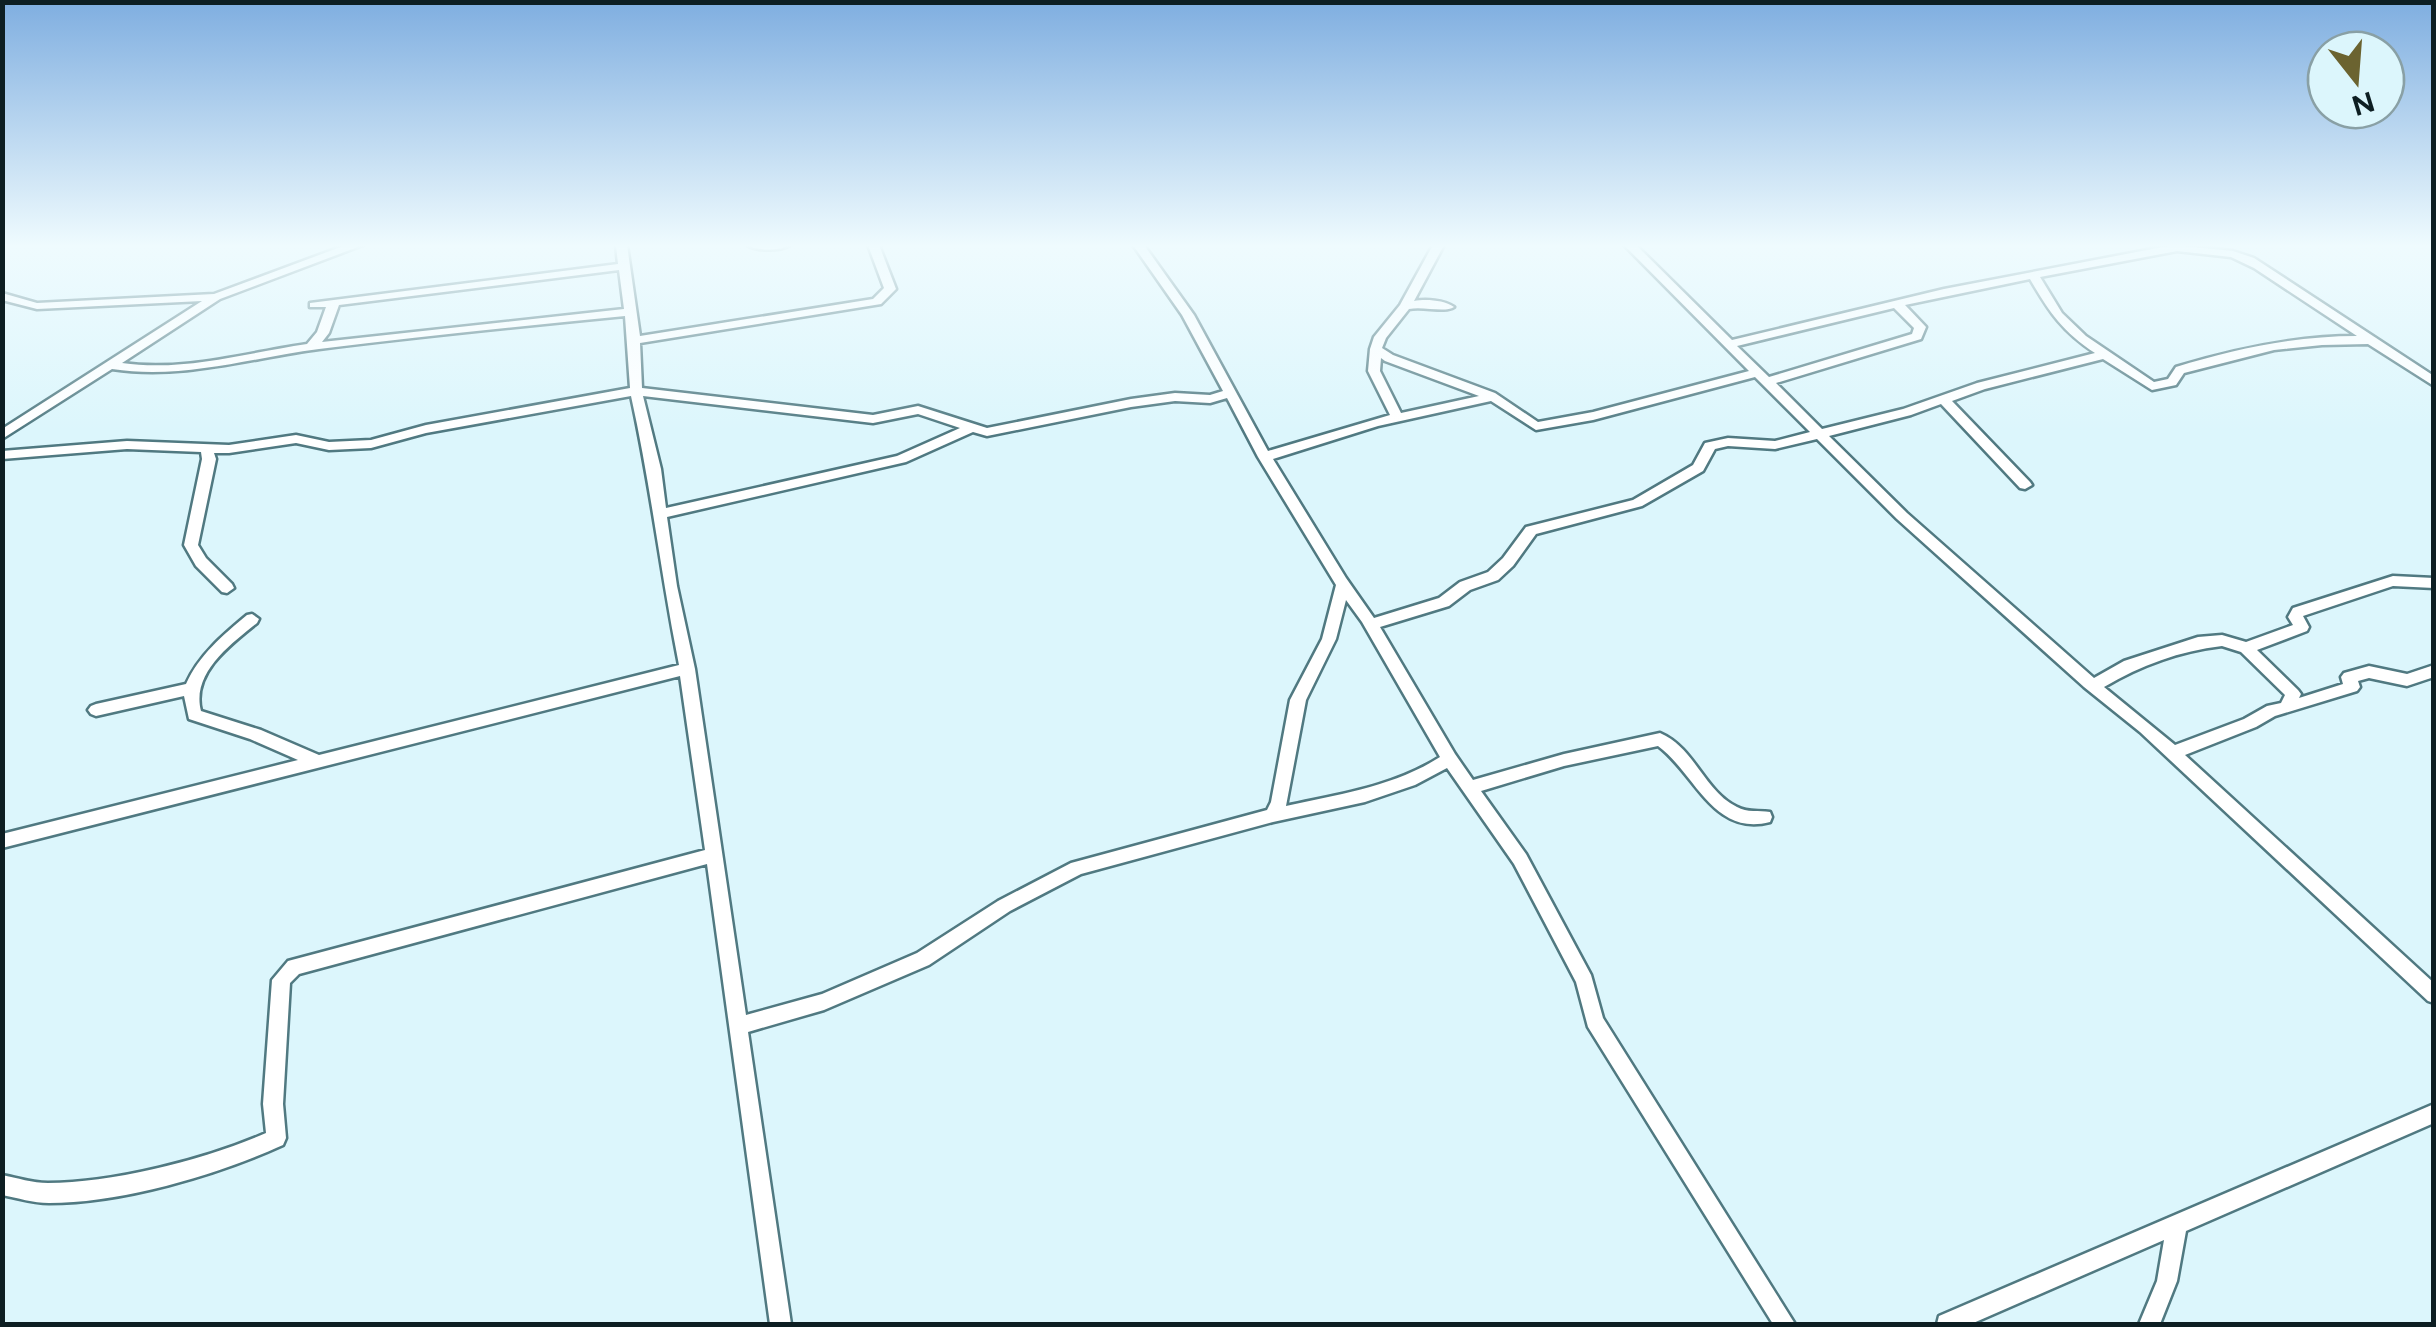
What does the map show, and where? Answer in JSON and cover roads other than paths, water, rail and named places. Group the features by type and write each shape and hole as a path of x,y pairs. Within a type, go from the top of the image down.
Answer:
{"street":[{"path":"2,435 199,307"},
{"path":"311,346 323,333 332,307"},
{"path":"628,307 636,390 687,668 782,1324"},
{"path":"634,340 846,307"},
{"path":"1182,307 1265,457 1343,585 1557,922 1585,981 1595,1021 1785,1324"},
{"path":"1397,417 1374,371 1380,338 1403,307"},
{"path":"1441,307 1448,308"},
{"path":"1692,307 1931,542 2174,754 2434,995"},
{"path":"1730,344 1885,307"},
{"path":"1376,349 1389,358 1493,397 1536,426 1761,378 1917,336 1920,327 1900,307"},
{"path":"2052,307 2102,355 2143,382 2162,386 2172,382 2180,370 2244,351 2370,340"},
{"path":"2320,307 2434,382"},
{"path":"109,365 144,368 187,364 311,346 628,312"},
{"path":"1371,624 1444,602 1465,586 1493,576 1531,530 1637,503 1698,468 1710,446 1728,442 1775,445 1908,412 1942,398 2102,355"},
{"path":"2,455 127,445 208,449 296,438 329,446 371,444 426,429 636,390 873,418 918,410 969,429 997,432 1131,403 1175,397 1210,399 1230,393"},
{"path":"1265,457 1397,417 1493,397"},
{"path":"1942,398 2026,485"},
{"path":"2,421 29,420"},
{"path":"659,514 901,458 969,429"},
{"path":"208,449 191,545 200,562 228,588"},
{"path":"2246,648 2302,628 2295,617 2298,612 2393,581 2434,583"},
{"path":"1273,815 1279,802 1298,700 1333,629 1343,585"},
{"path":"252,619 232,634 189,689 194,715 255,734 316,761"},
{"path":"2095,684 2130,664 2198,644 2230,640 2246,648 2292,694 2286,708"},
{"path":"2,841 687,668"},
{"path":"2174,754 2272,710 2352,687 2349,677 2363,672 2407,680 2434,671"},
{"path":"96,710 189,689"},
{"path":"1469,788 1564,760 1660,739 1670,744 1698,781 1732,814 1764,817"},
{"path":"739,1026 824,1002 923,959 1004,906 1077,868 1396,784 1426,774 1450,759"},
{"path":"2,1186 47,1193 113,1184 247,1154 276,1138 272,1104 281,980 294,968 714,855"},
{"path":"1946,1324 2434,1112"},
{"path":"2150,1324 2167,1281 2177,1226"}]}
